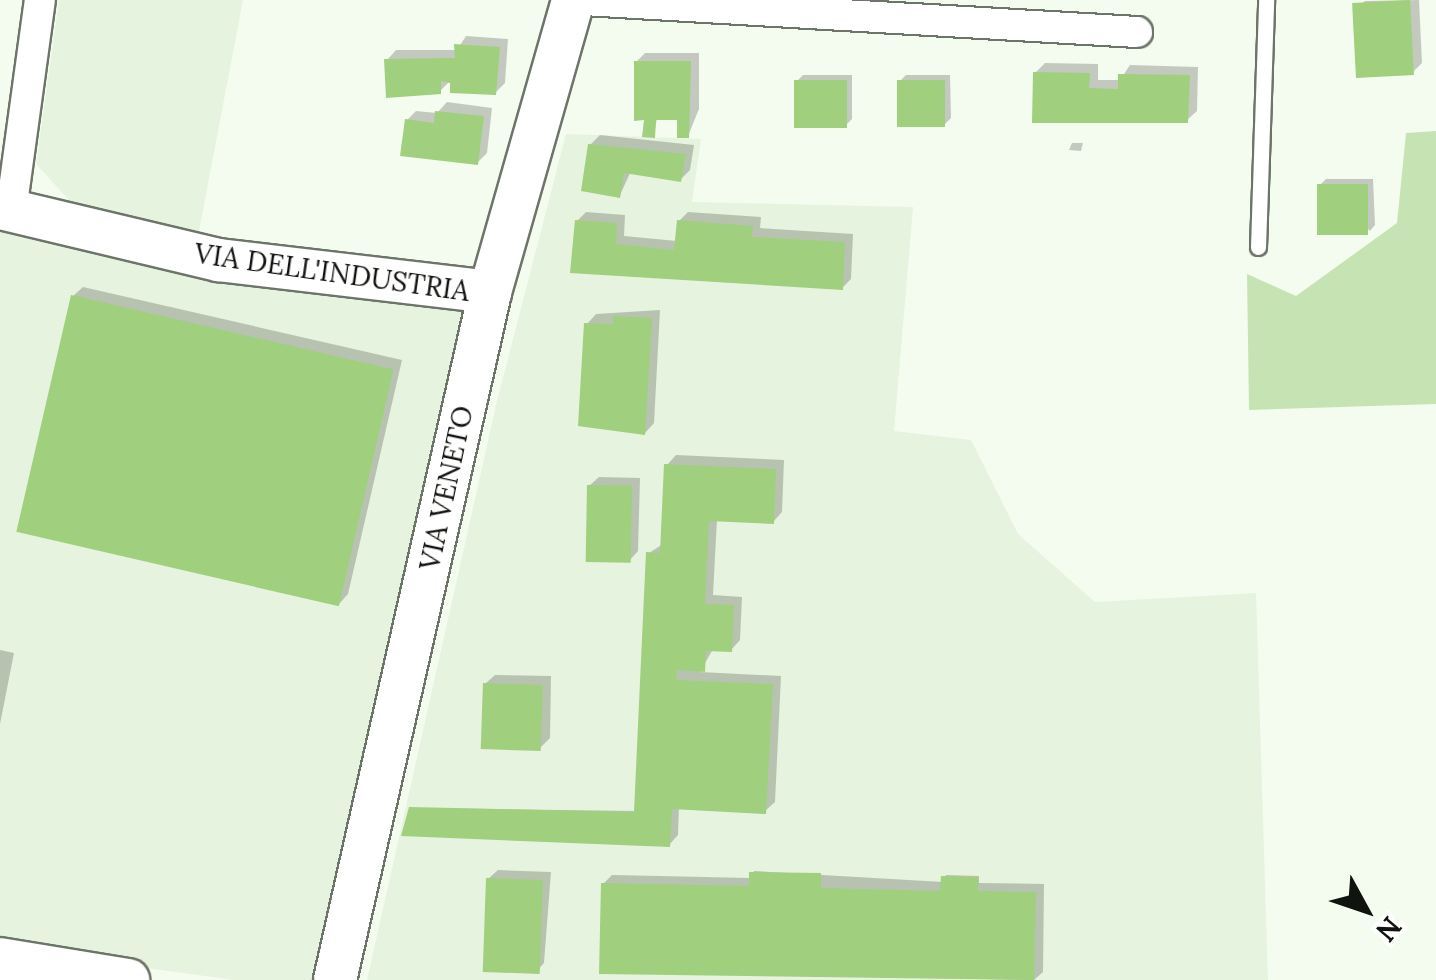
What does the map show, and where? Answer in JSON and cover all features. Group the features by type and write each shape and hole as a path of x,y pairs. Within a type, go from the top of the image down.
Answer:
{"street":[{"path":"6,210 40,0"},
{"name":"VIA VENETO","path":"335,980 490,292 572,0"},
{"path":"584,0 1137,32"},
{"name":"VIA DELL'INDUSTRIA","path":"6,210 219,260 490,292"},
{"path":"0,960 128,980"}],"lane":[{"path":"1258,247 1266,0"}],"shaded area":[{"path":"59,0 243,0 199,231 88,221 36,164"},
{"path":"566,134 701,139 692,202 913,207 894,431 971,440 1018,534 1095,602 1256,593 1268,980 367,980 497,401"},
{"path":"0,230 45,242 383,274 498,293 343,980 234,980 0,948"}],"green space":[{"path":"1436,131 1436,404 1249,410 1247,274 1296,296 1397,223 1406,133"}],"building":[{"path":"1410,0 1414,75 1356,78 1352,3"},
{"path":"454,44 500,47 496,95 450,93 450,83 441,81 441,94 386,98 384,59 455,58"},
{"path":"634,61 691,61 689,138 677,138 677,120 656,120 655,138 642,137 644,120 634,121"},
{"path":"1033,72 1090,73 1089,88 1118,89 1118,74 1190,75 1188,123 1032,123"},
{"path":"794,80 847,80 847,128 794,128"},
{"path":"897,80 945,80 945,127 897,127"},
{"path":"435,111 484,116 478,165 400,156 405,119 434,123"},
{"path":"588,144 686,154 681,182 624,173 620,198 581,191"},
{"path":"1317,184 1368,184 1368,235 1317,235"},
{"path":"575,220 617,223 616,244 674,250 677,220 753,226 752,237 845,242 843,290 570,273"},
{"path":"71,295 394,369 339,606 16,532"},
{"path":"613,316 652,318 645,435 578,426 584,323 613,324"},
{"path":"664,464 776,469 774,524 709,521 705,604 734,605 732,652 706,651 705,672 677,670 676,680 773,684 766,814 672,809 670,847 401,836 409,807 634,812 646,552 660,553"},
{"path":"587,485 632,486 631,563 586,562"},
{"path":"483,683 543,685 541,751 481,749"},
{"path":"749,872 821,873 821,888 940,891 941,876 978,877 978,891 1036,892 1034,980 599,974 601,883 749,886"},
{"path":"486,878 543,880 540,974 483,972"}]}
